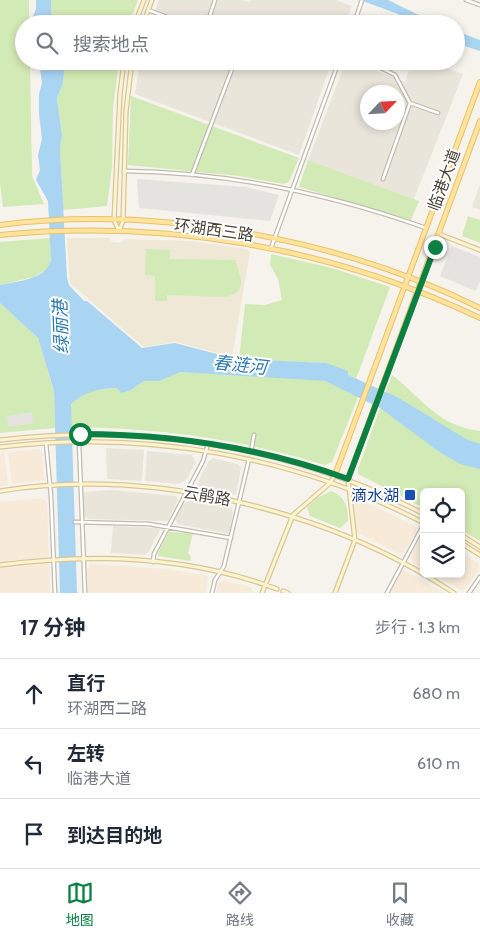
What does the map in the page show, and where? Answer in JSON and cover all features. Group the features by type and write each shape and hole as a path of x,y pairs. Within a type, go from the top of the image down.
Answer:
{"main road":[{"path":"138,15 144,0"},
{"path":"146,15 152,0"},
{"path":"119,231 114,220 123,70"},
{"path":"119,231 123,221 127,95 131,70"},
{"name":"临港大道","path":"335,474 480,82"},
{"name":"临港大道","path":"348,479 419,291 480,121"},
{"name":"环湖西三路","path":"0,225 65,220 114,220 189,225 276,240 346,256 408,276 480,308"},
{"name":"环湖西三路","path":"0,235 66,231 119,231 193,236 271,248 346,266 405,285 480,318"},
{"path":"439,234 480,250"},
{"path":"0,440 72,434 132,435 208,444 251,452 335,474 420,512"},
{"path":"0,447 72,441 132,442 207,451 249,459 330,483 420,521"},
{"path":"262,593 293,515 330,483 335,474"},
{"path":"335,593 355,540 348,479"},
{"name":"云鹃路","path":"0,491 49,486 131,487 187,493 239,502 293,515 355,540 402,563 454,593"},
{"path":"465,538 480,547"},
{"path":"465,546 480,555"},
{"path":"0,564 56,558 153,562 219,572 278,589"},
{"path":"283,591 288,593"}],"street":[{"path":"210,15 215,0"},
{"path":"466,0 480,5"},
{"path":"357,15 362,1"},
{"path":"148,10 162,15"},
{"path":"192,176 232,70"},
{"path":"271,248 276,240 336,70"},
{"path":"385,70 395,75 410,103 438,113"},
{"path":"384,179 410,103"},
{"path":"124,171 192,176 292,190 366,209 426,228"},
{"path":"251,452 254,435"},
{"path":"79,441 85,593"},
{"path":"46,442 56,558 55,593"},
{"path":"153,562 154,554 187,493 207,451 208,444"},
{"path":"212,593 214,580 224,566 249,459"},
{"path":"75,522 167,527 231,538"},
{"path":"387,593 420,530"},
{"path":"469,593 480,577"}],"shaded area":[{"path":"159,0 242,0 248,2 253,0 336,0 352,6 348,15 153,15"},
{"path":"139,70 329,70 299,155 135,94"},
{"path":"343,70 375,70 405,82 409,70 452,70 463,74 414,199 308,160"},
{"path":"137,179 246,187 279,195 270,221 139,208"},
{"path":"480,184 480,210 472,207"},
{"path":"67,238 109,238 112,242 121,243 126,239 190,241 246,249 250,252 232,357 176,342 144,347 70,283"},
{"path":"452,246 480,257 480,281 476,291 440,276"},
{"path":"32,412 34,423 9,427 7,416"},
{"path":"106,448 144,450 142,481 107,479"},
{"path":"40,449 42,452 44,480 12,484 8,452"},
{"path":"147,451 192,455 196,462 186,480 179,484 145,481"},
{"path":"4,452 8,485 0,486 0,453"},
{"path":"213,458 237,464 241,468 236,495 198,488 196,486 208,462"},
{"path":"111,490 176,496 178,500 168,521 89,519 82,515 82,495 85,492"},
{"path":"41,498 47,502 50,593 0,593 0,502"},
{"path":"357,498 415,526 417,532 403,553 399,554 356,532 352,503"},
{"path":"192,499 230,505 233,512 229,534 178,524 175,519 183,504"},
{"path":"113,526 157,528 160,530 148,553 143,555 111,553"},
{"path":"420,539 420,567 412,562 410,556"},
{"path":"465,555 478,563 479,569 465,590 460,590 440,578 465,578"},
{"path":"91,564 168,569 208,576 206,593 88,593 87,570"},
{"path":"402,569 444,593 390,593"},
{"path":"223,580 251,587 254,593 216,593 218,584"}],"green space":[{"path":"0,0 29,0 29,15 15,15 15,70 30,70 32,176 44,204 3,207 0,183"},
{"path":"51,0 138,0 132,15 51,15"},
{"path":"64,70 118,70 113,108 112,167 107,206 63,210 60,149 62,134 57,98 63,83"},
{"path":"131,96 299,158 289,182 283,184 239,176 128,165"},
{"path":"308,160 419,201 411,220 299,187"},
{"path":"468,216 480,220 480,243 462,236"},
{"path":"50,238 51,261 49,268 34,277 0,285 0,242"},
{"path":"146,249 170,250 170,259 236,260 241,286 234,294 225,297 167,295 167,301 155,301 155,276 145,275"},
{"path":"271,254 332,268 390,287 356,379 326,363 239,360 245,304 265,305 282,300 278,279 270,265"},
{"path":"0,303 38,338 54,392 55,428 0,433"},
{"path":"181,372 305,378 325,381 358,397 332,462 325,465 262,448 200,437 136,430 71,427 71,406 80,396 111,388 116,388 122,393 131,390 144,381 159,381"},
{"path":"392,375 432,410 453,424 480,431 480,541 465,532 465,488 420,488 420,506 358,474 358,469"},
{"path":"331,491 343,499 347,511 348,521 340,528 310,516 307,507 317,498"},
{"path":"169,532 193,533 188,553 191,557 190,561 158,556"}],"water":[{"path":"36,0 51,0 51,15 34,15"},
{"path":"360,0 388,0 419,15 398,14"},
{"path":"465,34 480,40 480,51 465,46"},
{"path":"40,70 64,70 63,83 57,98 62,135 60,149 67,278 69,285 84,301 87,301 142,348 175,343 236,359 326,363 348,371 348,375 399,398 466,439 480,444 480,469 460,464 438,451 380,408 325,381 181,372 159,381 144,381 131,390 122,393 116,388 91,392 80,397 71,405 77,593 60,593 54,391 38,338 0,303 0,285 37,276 48,267 51,261 48,201 36,180 40,170 38,155 42,139 39,94 42,83"}],"place":[{"name":"滴水湖","path":"410,495"}],"route":[{"path":"80,434 132,435 196,442 251,452 348,479 435,247"}],"water label":[{"name":"绿丽港","path":"61,327"},
{"name":"春涟河","path":"240,365"}]}
